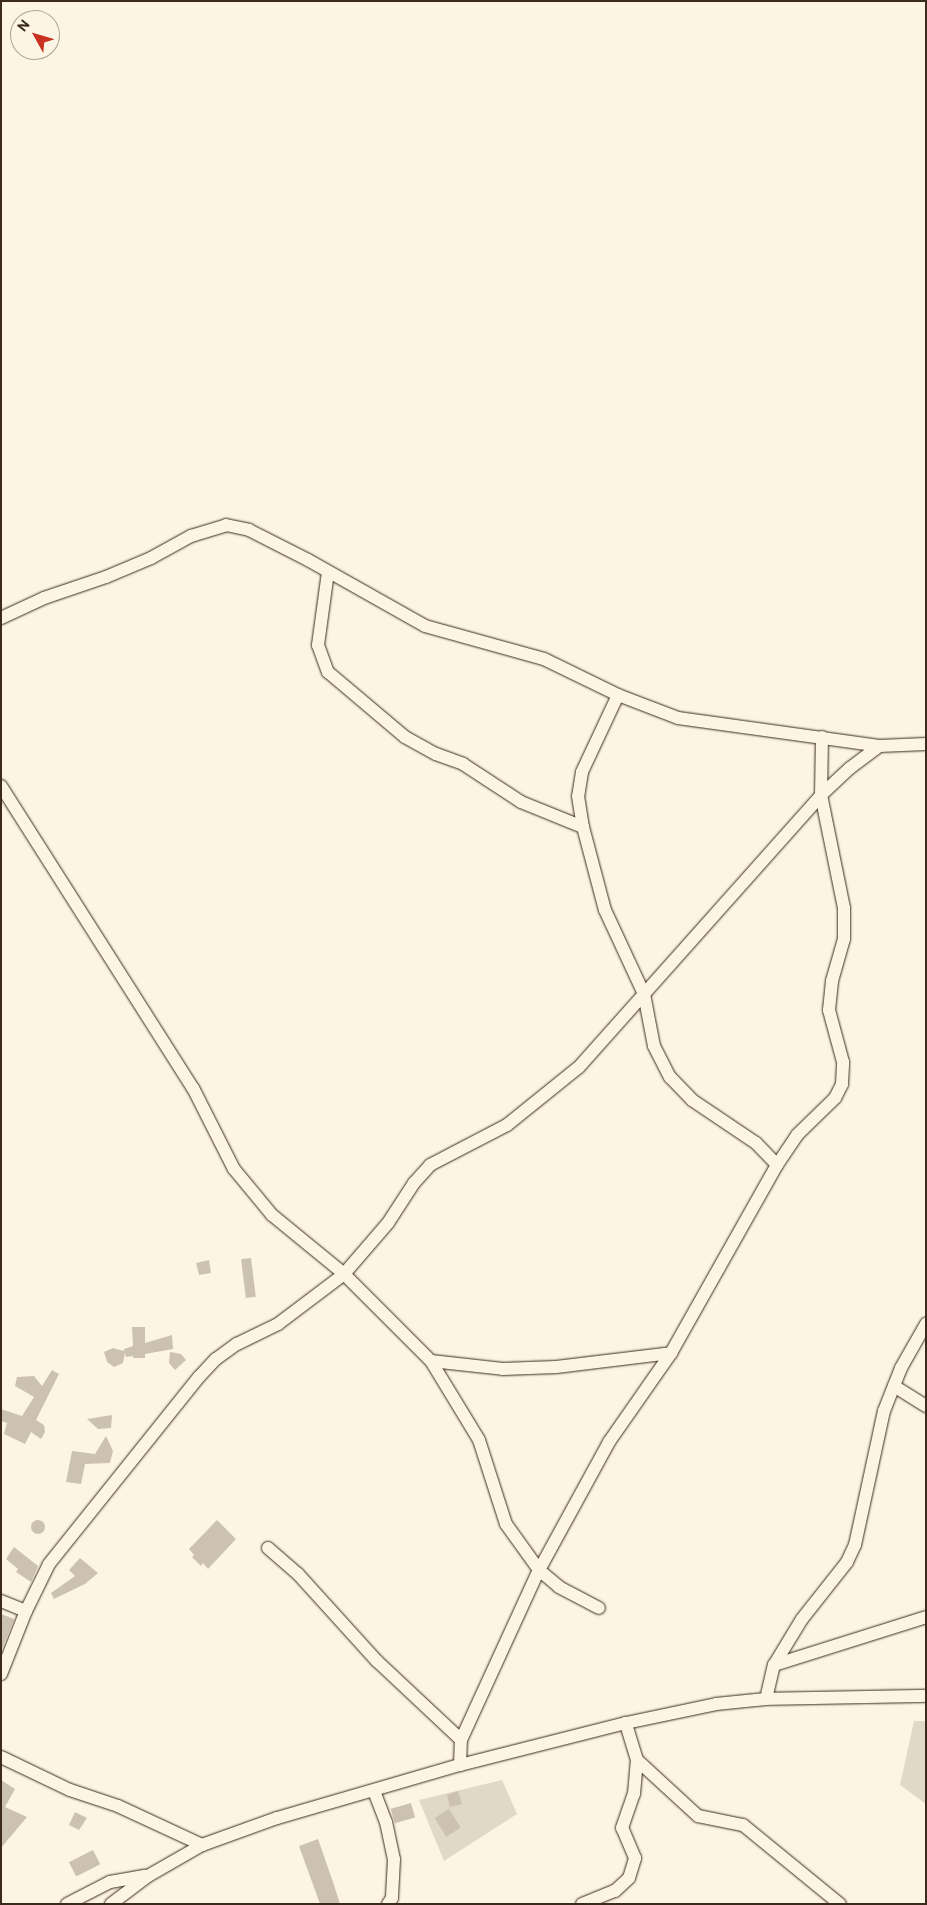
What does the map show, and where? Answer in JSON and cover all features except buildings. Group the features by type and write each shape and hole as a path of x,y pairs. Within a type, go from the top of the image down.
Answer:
{"street":[{"path":"1,618 44,598 106,577 151,558 191,536 226,525 249,530 425,626 544,659 618,694 678,718 879,746 926,744"},
{"path":"328,572 318,645 328,672 405,738 436,754 463,764 521,802 583,827"},
{"path":"618,694 582,772 578,796 583,827 605,910 644,994 654,1046 670,1077 692,1100 756,1144 776,1164"},
{"path":"460,1765 461,1740 539,1570 609,1442 671,1353 776,1164 797,1135 835,1098 842,1084 843,1062 829,1010 832,981 844,939 844,908 821,795 822,737"},
{"path":"1,1674 26,1611 49,1564 204,1371 216,1359 237,1344 278,1324 344,1274 388,1223 414,1183 430,1165 508,1125 579,1067 821,795 850,768 879,746"},
{"path":"1,786 192,1088 234,1169 272,1215 344,1274 431,1361 479,1440 506,1524 539,1570 559,1587 599,1608"},
{"path":"766,1698 774,1665 802,1619 847,1562 855,1545 884,1411 894,1386 926,1324"},
{"path":"431,1361 503,1369 556,1367 671,1353"},
{"path":"894,1386 926,1406"},
{"path":"268,1548 298,1574 377,1661 461,1740"},
{"path":"1,1600 26,1611"},
{"path":"774,1665 926,1617"},
{"path":"111,1904 148,1876 202,1845 277,1818 460,1765 626,1723 716,1704 766,1698 926,1696"},
{"path":"582,1904 615,1891 629,1878 635,1858 622,1828 634,1794 636,1760 626,1723"},
{"path":"1,1757 70,1790 118,1806 202,1845"},
{"path":"636,1760 698,1816 743,1825 840,1904"},
{"path":"374,1791 386,1822 394,1859 392,1898 388,1904"},
{"path":"67,1904 110,1882 148,1876"}],"shaded area":[{"path":"914,1721 926,1721 926,1804 900,1785"},
{"path":"502,1780 517,1814 444,1861 419,1800"}]}
